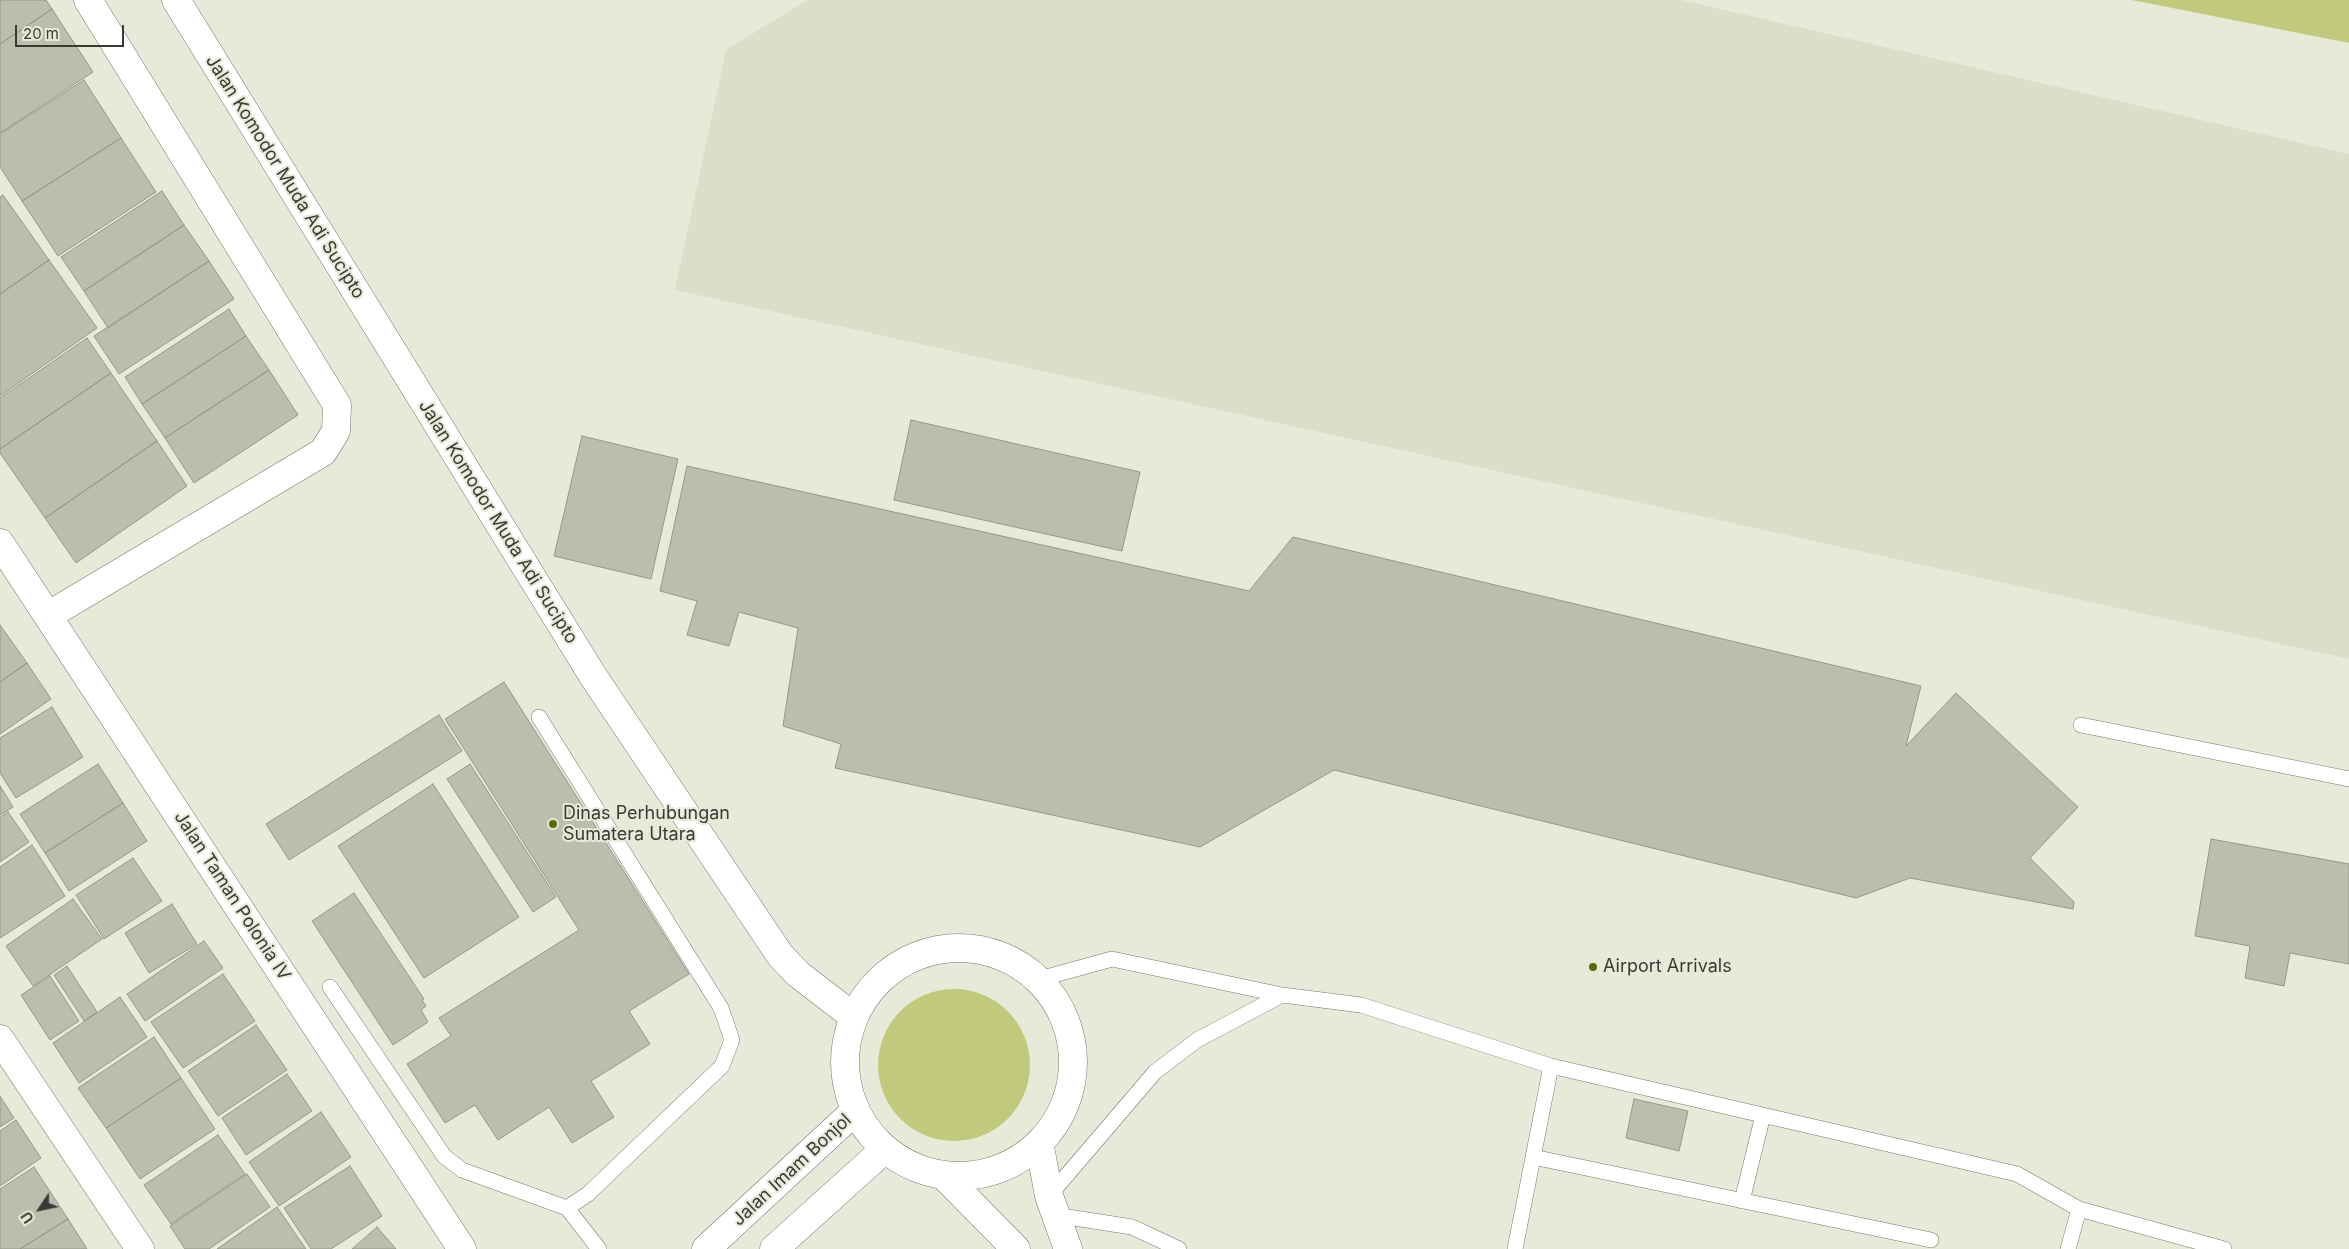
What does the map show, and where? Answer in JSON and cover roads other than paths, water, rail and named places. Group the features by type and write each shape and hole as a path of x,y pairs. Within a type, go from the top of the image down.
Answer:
{"street":[{"path":"49,615 323,452 336,431 337,406 88,0"},
{"name":"Jalan Komodor Muda Adi Sucipto","path":"176,0 593,676 780,955 798,974 854,1017"},
{"name":"Jalan Taman Polonia IV","path":"0,543 49,615 462,1249"},
{"path":"956,947 981,950 1027,967 1043,978 1065,1017 1074,1048 1068,1095 1047,1140 1040,1147 1008,1167 988,1174 966,1177 944,1176 909,1165 885,1149 868,1131 856,1110 848,1088 845,1064 847,1040 854,1017 867,995 884,976 905,961 930,951 956,947"},
{"path":"0,1039 140,1249"},
{"name":"Jalan Imam Bonjol","path":"706,1249 856,1110"},
{"path":"1040,1147 1052,1206 1068,1249"},
{"path":"774,1249 885,1149"},
{"path":"944,1176 1016,1249"}],"lane":[{"path":"539,717 721,1008 732,1040 722,1066 588,1194 567,1208"},
{"path":"2081,726 2349,779"},
{"path":"1043,978 1112,959 1282,995 1361,1005 1551,1066 2017,1174 2079,1210 2224,1249"},
{"path":"330,987 444,1156 462,1170 567,1208 599,1249"},
{"path":"1179,1249 1132,1227 1052,1206 1155,1072 1197,1040 1282,995"},
{"path":"1514,1249 1551,1066"},
{"path":"1742,1201 1763,1115"},
{"path":"1533,1157 1931,1240"},
{"path":"2068,1249 2079,1210"}],"place":[{"name":"Dinas Perhubungan Sumatera Utara","path":"553,824"},
{"name":"Airport Arrivals","path":"1593,967"}]}
